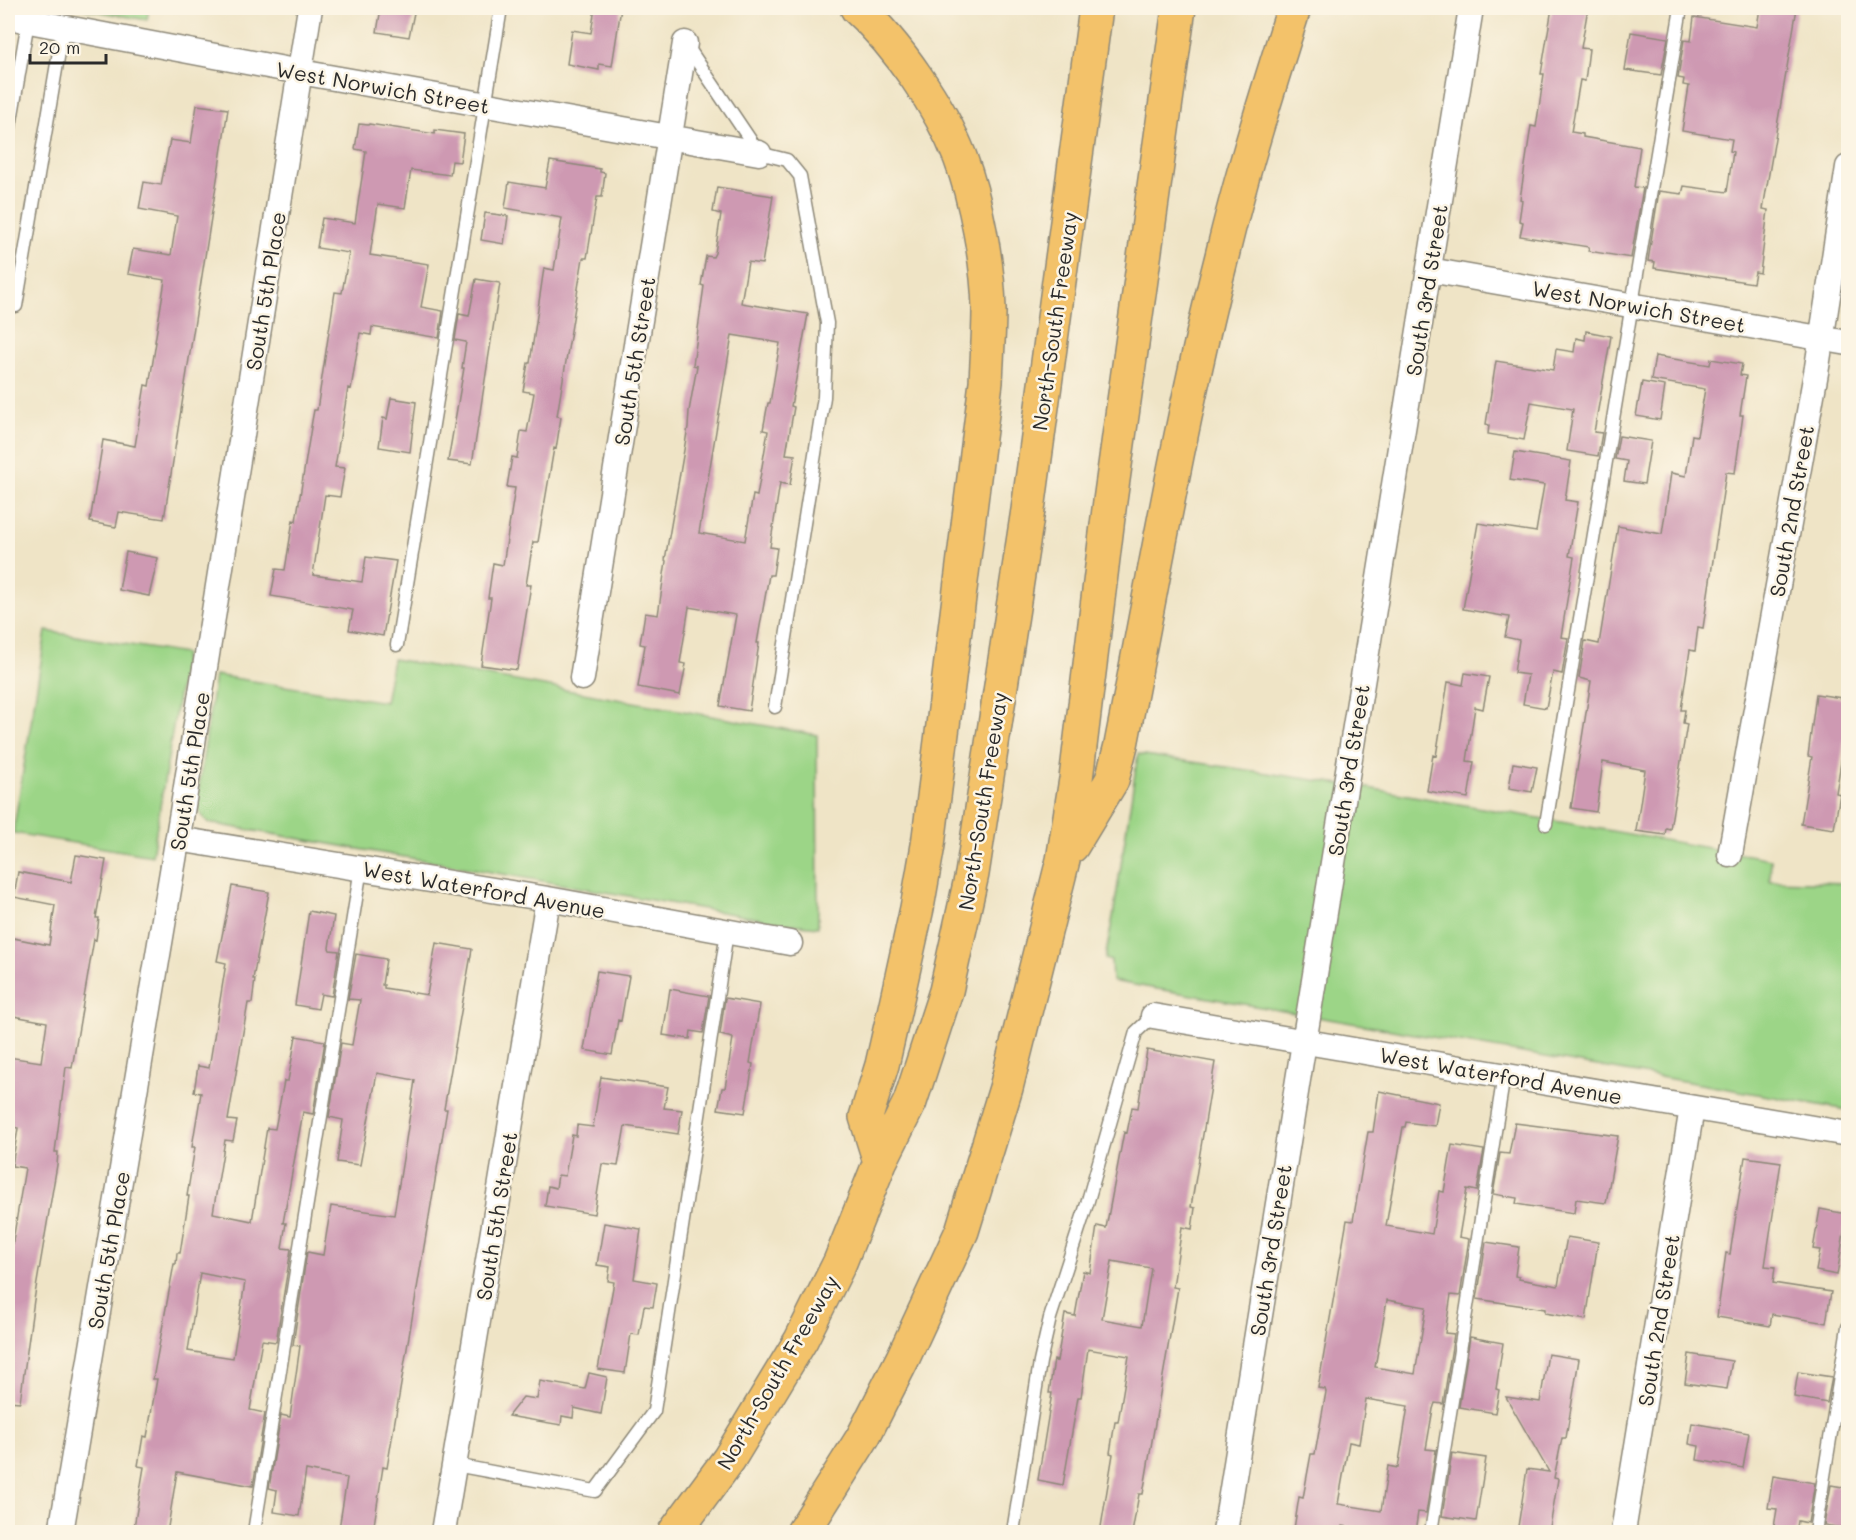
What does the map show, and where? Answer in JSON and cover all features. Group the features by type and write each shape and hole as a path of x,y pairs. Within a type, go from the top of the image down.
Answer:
{"highway":[{"path":"857,8 906,62 943,122 960,157 972,195 984,257 989,308 986,382 928,845 895,1008 882,1065 866,1117 880,1162"},
{"name":"North-South Freeway","path":"675,1533 729,1459 801,1340 840,1262 880,1162 910,1102 946,991 972,874 1028,510 1096,8"},
{"path":"803,1533 863,1437 903,1358 962,1231 1006,1088 1063,860 1076,779 1110,501 1179,8"},
{"path":"1063,860 1112,780 1197,362 1222,255 1251,144 1294,8"}],"street":[{"name":"South 5th Place","path":"61,1533 178,839 310,8"},
{"name":"South 3rd Street","path":"1225,1533 1471,8"},
{"name":"West Norwich Street","path":"17,19 300,72 759,153"},
{"name":"South 5th Street","path":"582,678 685,44"},
{"name":"South 2nd Street","path":"1730,855 1822,339 1848,167"},
{"name":"West Norwich Street","path":"1429,270 1848,343"},
{"name":"West Waterford Avenue","path":"178,839 548,899 790,943"},
{"name":"South 5th Street","path":"443,1533 548,899"},
{"name":"West Waterford Avenue","path":"1153,1016 1848,1134"},
{"name":"South 2nd Street","path":"1623,1533 1692,1108"}],"lane":[{"path":"397,645 501,8"},
{"path":"1546,824 1681,8"},
{"path":"8,138 17,19"},
{"path":"8,305 16,306 63,28"},
{"path":"685,44 759,153 787,160 800,176 827,323 824,397 775,707"},
{"path":"254,1533 361,868"},
{"path":"455,1465 595,1491 654,1411 727,932"},
{"path":"1013,1533 1040,1362 1050,1318 1087,1204 1136,1032 1153,1016"},
{"path":"1431,1533 1504,1075"},
{"path":"1815,1533 1848,1327"}],"green space":[{"path":"77,8 149,8 147,20"},
{"path":"46,631 185,654 152,856 13,833"},
{"path":"393,659 817,735 818,927 209,823 204,818 199,811 197,800 215,675 385,702"},
{"path":"1138,754 1368,788 1771,859 1770,881 1848,883 1848,1110 1112,981 1111,961 1105,959"}],"building":[{"path":"381,8 415,8 409,37 377,32"},
{"path":"595,8 621,8 612,66 599,64 599,70 567,64 572,30 591,33"},
{"path":"1552,8 1588,8 1581,48 1589,49 1585,81 1580,80 1571,132 1583,134 1583,137 1640,147 1634,187 1643,188 1631,258 1588,251 1589,247 1520,236 1523,222 1519,221 1522,200 1520,199 1531,126 1536,127 1544,74 1541,74"},
{"path":"1760,8 1797,8 1763,209 1768,210 1760,273 1755,272 1753,283 1654,268 1655,262 1648,261 1659,191 1682,194 1684,186 1727,192 1733,152 1730,151 1732,139 1682,131 1689,86 1683,85 1684,79 1678,78 1684,40 1691,41 1694,17 1757,27"},
{"path":"1631,32 1668,38 1661,75 1625,70"},
{"path":"197,105 228,109 164,519 119,512 116,527 90,522 103,440 135,446 145,385 149,386 156,342 165,280 128,274 133,249 171,255 177,216 139,209 144,182 161,185 170,140 191,143"},
{"path":"359,124 435,134 435,130 464,134 460,162 452,161 450,175 411,170 405,208 378,204 370,255 429,264 421,307 443,311 439,338 372,327 371,335 360,333 335,467 345,468 340,497 325,495 313,575 362,582 366,557 396,561 383,636 349,630 353,610 271,596 276,569 285,570 293,520 296,521 314,410 317,410 335,292 342,293 349,253 317,248 322,218 355,223 366,151 355,149"},
{"path":"550,161 600,169 600,172 605,173 602,197 597,197 587,258 583,258 557,416 561,417 556,449 554,448 538,542 533,542 526,585 531,585 517,670 481,665 491,598 488,598 493,563 503,565 515,488 507,487 512,457 517,458 521,431 527,432 534,393 523,391 528,363 530,363 544,268 554,270 562,218 505,208 509,182 545,188"},
{"path":"717,187 773,196 762,264 748,262 741,303 808,314 791,406 794,407 786,454 795,455 790,485 780,483 770,547 777,548 773,575 769,575 757,643 759,643 749,711 720,706 736,615 689,607 680,663 686,664 680,695 638,687 645,645 640,644 645,613 658,615 688,427 697,366 693,365 704,286 701,285 706,256 713,257 715,253 721,214 713,212","holes":["732,335 780,343 763,430 768,431 757,496 753,495 745,541 699,533"]},
{"path":"485,213 508,216 504,244 481,240"},
{"path":"476,279 500,283 472,464 448,461 464,368 462,368 466,342 455,340 459,314 469,316"},
{"path":"1586,331 1611,336 1594,432 1602,433 1598,456 1567,451 1573,409 1531,402 1524,440 1488,434 1489,425 1486,424 1496,361 1553,370 1556,349 1574,352 1576,338 1585,340"},
{"path":"1655,356 1710,365 1711,359 1742,364 1740,375 1746,376 1735,473 1726,472 1703,628 1698,627 1695,651 1690,650 1681,710 1685,710 1683,723 1687,724 1670,829 1666,828 1665,835 1636,831 1645,770 1603,762 1596,812 1571,808 1591,681 1579,678 1585,641 1599,644 1618,526 1662,534 1671,473 1686,476 1692,435 1697,436 1705,389 1651,380"},
{"path":"1642,382 1665,386 1660,420 1636,416"},
{"path":"391,398 416,402 410,452 379,447 383,418 387,419"},
{"path":"1619,436 1651,441 1644,484 1624,481 1627,461 1615,459"},
{"path":"1515,452 1571,461 1565,500 1578,502 1569,556 1574,557 1561,637 1568,638 1562,674 1553,672 1546,708 1523,704 1528,675 1514,673 1519,640 1505,637 1509,617 1463,609 1478,523 1536,532 1544,485 1510,480"},
{"path":"126,552 158,558 149,596 119,590"},
{"path":"1465,673 1489,677 1483,709 1475,707 1467,761 1474,762 1468,798 1427,791 1433,755 1436,756 1448,682 1463,685"},
{"path":"1816,694 1848,699 1848,731 1846,731 1836,793 1840,794 1834,829 1801,824 1812,757 1808,756"},
{"path":"1513,763 1537,767 1532,792 1509,788"},
{"path":"76,855 106,860 96,918 99,918 72,1068 66,1067 55,1152 58,1152 57,1165 34,1300 20,1402 8,1401 8,1271 25,1168 12,1166 18,1128 8,1126 8,1057 41,1062 47,1022 8,1015 8,937 49,945 55,905 14,897 18,872 71,882"},
{"path":"232,886 269,892 253,979 255,979 252,1003 248,1003 228,1120 237,1121 233,1141 225,1140 213,1213 252,1221 267,1128 275,1129 284,1081 288,1081 296,1036 325,1041 313,1114 303,1112 283,1223 286,1223 282,1248 291,1249 276,1342 262,1340 250,1410 265,1413 253,1486 177,1472 167,1533 133,1533 144,1467 138,1466 143,1436 147,1437 157,1379 153,1379 174,1264 176,1264 177,1253 180,1253 189,1196 187,1196 195,1147 192,1147 201,1093 194,1092 198,1066 209,1068 226,963 217,961","holes":["200,1273 245,1282 233,1358 188,1351"]},
{"path":"309,911 334,916 329,948 339,951 332,996 321,994 318,1009 295,1005"},
{"path":"436,943 472,949 387,1468 383,1467 374,1525 370,1533 360,1533 339,1529 347,1478 306,1470 299,1516 274,1512 277,1490 269,1488 281,1415 290,1417 300,1346 293,1345 307,1252 323,1255 331,1206 394,1215 415,1080 377,1073 360,1165 337,1162 343,1120 329,1117 341,1043 352,1045 360,1000 348,999 356,954 386,959 382,985 384,988 427,995"},
{"path":"597,971 629,976 612,1055 584,1050"},
{"path":"670,989 709,996 703,1033 691,1031 690,1039 663,1035"},
{"path":"725,998 760,1004 750,1063 753,1064 745,1113 718,1109 722,1088 725,1088 733,1038 720,1035"},
{"path":"1147,1050 1215,1062 1191,1207 1195,1208 1192,1229 1182,1227 1173,1287 1178,1288 1143,1494 1139,1494 1132,1533 1100,1533 1113,1454 1110,1453 1115,1422 1118,1422 1129,1356 1088,1349 1063,1485 1038,1480 1052,1393 1049,1393 1054,1360 1057,1361 1065,1314 1075,1316 1083,1271 1090,1273 1097,1226 1106,1228 1124,1132 1127,1133 1132,1107 1138,1108","holes":["1112,1261 1151,1268 1142,1326 1102,1319"]},
{"path":"601,1077 668,1087 664,1108 682,1110 678,1134 625,1126 618,1166 602,1164 594,1214 545,1206 548,1186 556,1188 558,1175 565,1176 572,1135 576,1136 577,1125 593,1127"},
{"path":"1379,1091 1439,1103 1435,1126 1406,1122 1403,1127 1386,1226 1432,1234 1439,1191 1444,1192 1452,1145 1484,1150 1477,1191 1467,1189 1459,1237 1469,1239 1460,1296 1451,1295 1445,1333 1454,1334 1443,1404 1435,1403 1426,1449 1436,1450 1426,1513 1418,1512 1415,1533 1387,1533 1343,1526 1342,1533 1316,1533 1294,1529 1299,1497 1303,1498 1311,1454 1315,1454 1326,1392 1325,1389 1318,1388 1347,1220 1353,1221 1368,1132 1373,1132","holes":["1387,1300 1426,1307 1415,1374 1375,1367","1366,1399 1408,1406 1398,1468 1388,1466 1381,1511 1338,1504 1349,1442 1359,1444"]},
{"path":"1515,1123 1618,1136 1606,1203 1576,1199 1574,1213 1516,1204 1517,1198 1493,1194 1500,1153 1509,1154"},
{"path":"1745,1157 1781,1162 1765,1266 1775,1267 1773,1283 1831,1292 1826,1323 1772,1314 1770,1326 1717,1317 1726,1253 1730,1254"},
{"path":"1820,1209 1847,1214 1837,1275 1816,1271 1820,1250 1813,1249"},
{"path":"604,1223 641,1229 634,1279 657,1283 653,1307 644,1306 639,1335 631,1334 625,1373 598,1369 614,1282 608,1281 610,1267 597,1265"},
{"path":"1567,1237 1598,1242 1586,1320 1545,1313 1545,1309 1477,1299 1486,1242 1519,1247 1515,1276 1519,1279 1558,1286"},
{"path":"1470,1337 1503,1343 1495,1413 1459,1407"},
{"path":"1548,1354 1579,1359 1566,1438 1562,1438 1554,1478 1558,1479 1549,1533 1517,1533 1527,1469 1549,1472 1506,1397 1540,1402"},
{"path":"1689,1354 1732,1361 1727,1389 1685,1383"},
{"path":"1798,1372 1832,1377 1827,1403 1794,1397"},
{"path":"589,1373 607,1377 601,1414 574,1408 573,1418 562,1416 561,1425 508,1416 523,1397 537,1399 540,1381 585,1389"},
{"path":"1692,1423 1749,1433 1743,1468 1697,1460 1699,1446 1689,1444"},
{"path":"1452,1453 1486,1458 1476,1521 1442,1516"},
{"path":"1773,1476 1815,1483 1808,1523 1798,1521 1796,1533 1773,1533 1777,1509 1768,1508"},
{"path":"1831,1485 1848,1488 1848,1529 1824,1525"}]}
